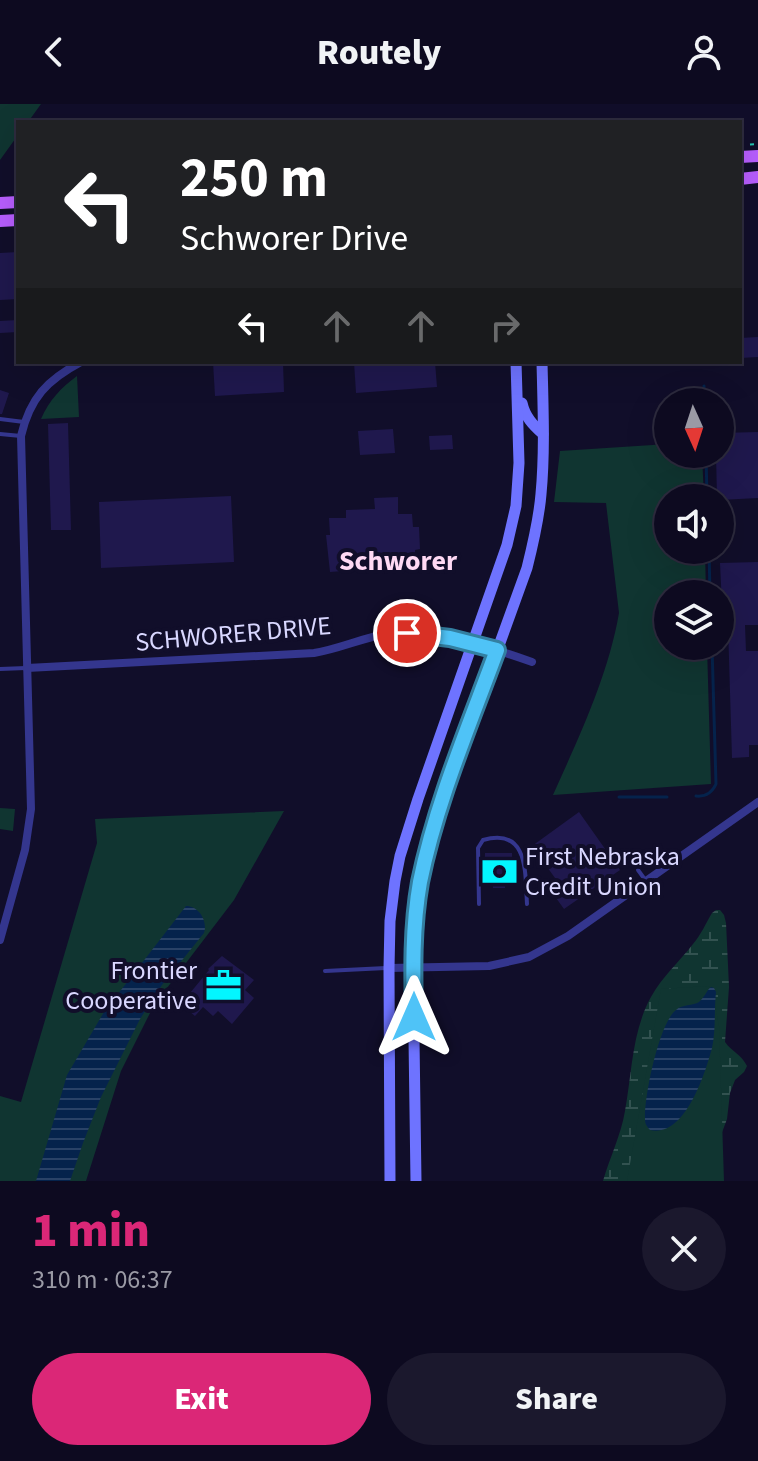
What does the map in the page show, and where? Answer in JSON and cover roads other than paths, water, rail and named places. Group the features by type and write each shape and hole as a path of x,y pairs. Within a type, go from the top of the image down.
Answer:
{"main road":[{"path":"390,1181 389,968 393,899 400,856 426,773 507,545 516,506 520,455 516,364"},
{"path":"416,1181 413,968 416,908 431,840 534,542 542,492 542,364"},
{"path":"517,383 524,412 543,434"}],"street":[{"path":"0,940 29,832 31,809 21,436 24,422 43,388 60,373 77,364"},
{"name":"SCHWORER DRIVE","path":"27,668 314,653 395,633 426,634 472,643 532,662"},
{"path":"389,968 489,966 529,957 568,936 758,802"}],"lane":[{"path":"0,419 24,422"},
{"path":"0,434 21,436"},
{"path":"0,669 27,668"},
{"path":"479,904 478,848 483,840 499,837 511,841 524,859 527,904"},
{"path":"656,858 664,868"},
{"path":"638,870 646,881"},
{"path":"325,971 389,968"}],"water":[{"path":"186,906 201,915 205,924 204,933 162,985 140,1019 101,1097 70,1181 36,1181 67,1075 104,1012"},
{"path":"711,987 716,992 713,1041 699,1087 692,1102 673,1124 662,1130 650,1130 645,1121 645,1109 664,1029 676,1010 699,1002"}],"waterway":[{"path":"706,468 707,484"},
{"path":"709,564 710,580"},
{"path":"696,796 708,794 716,784 712,660"},
{"path":"619,797 667,797"}],"place":[{"name":"First Nebraska Credit Union","path":"499,871"},
{"name":"Frontier Cooperative","path":"223,985"}],"district":[{"name":"Schworer","path":"398,561"}]}
